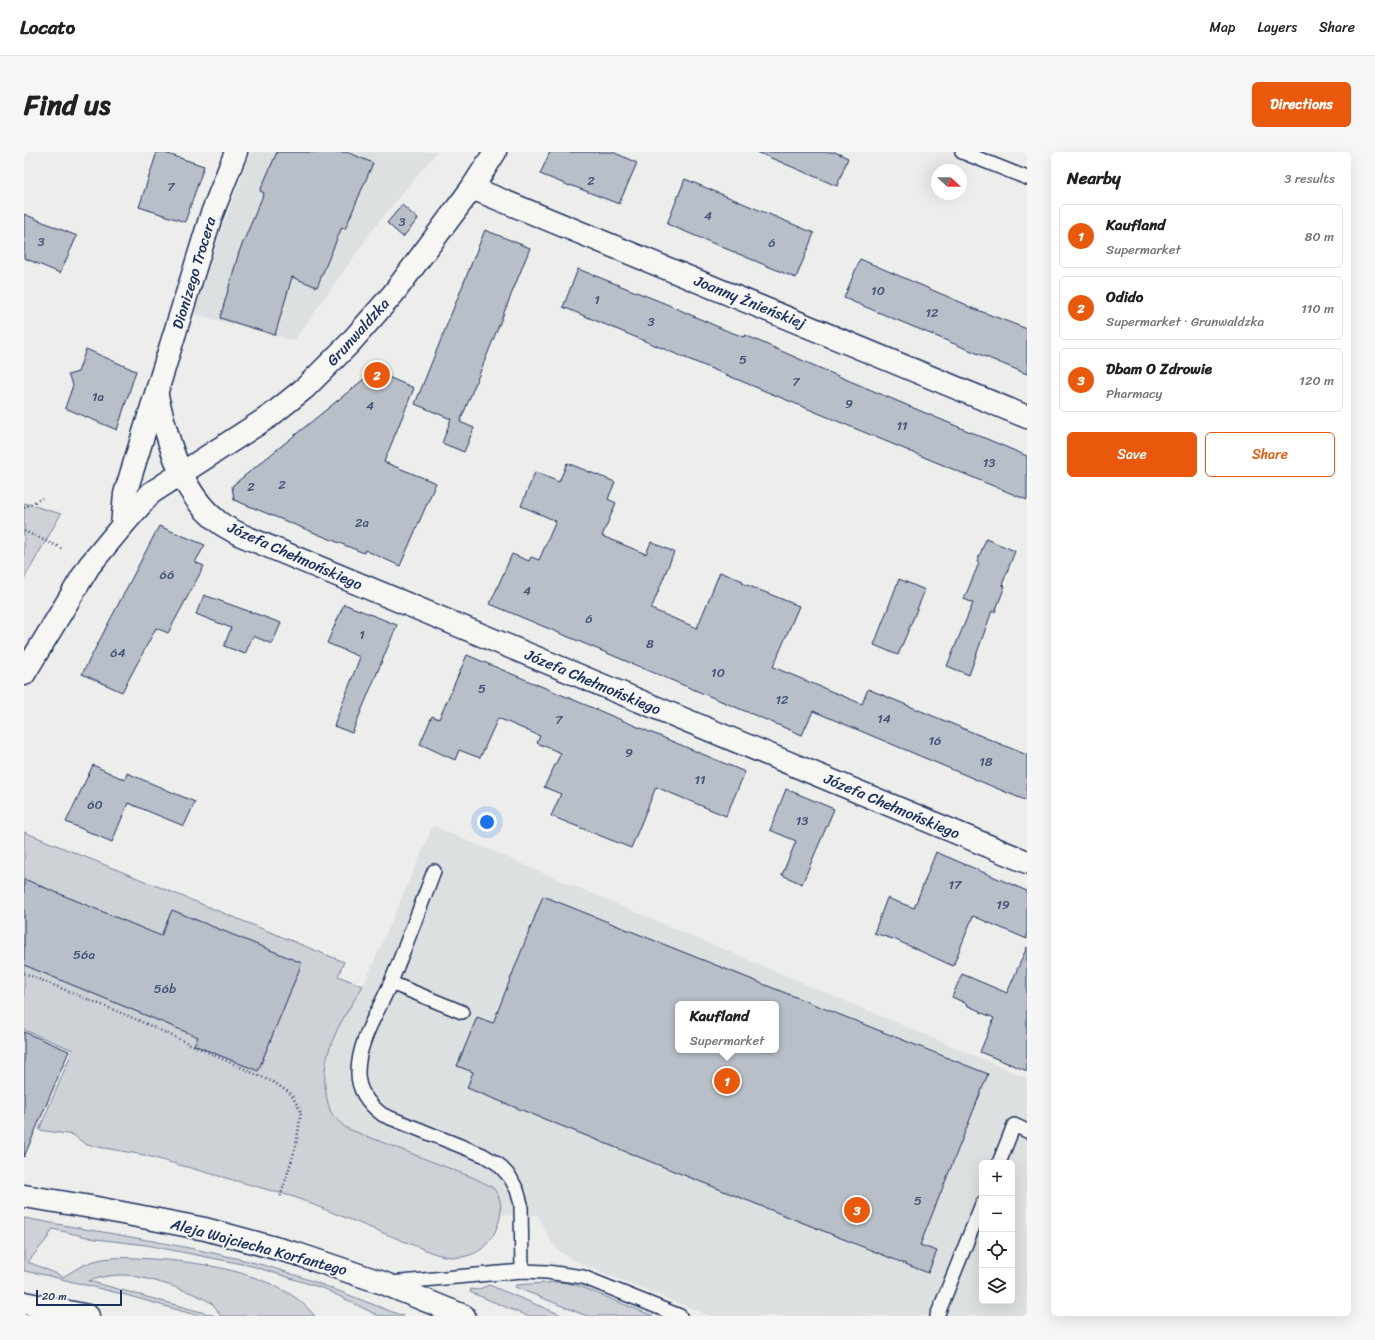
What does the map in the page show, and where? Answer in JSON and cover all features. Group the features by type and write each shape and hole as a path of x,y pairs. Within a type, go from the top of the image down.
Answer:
{"street":[{"name":"Grunwaldzka","path":"24,674 89,566 151,493 270,416 305,388 349,344 392,294 472,188 495,152"},
{"name":"Dionizego Trocera","path":"122,526 125,494 157,396 230,154"},
{"name":"Joanny Żnieńskiej","path":"472,188 1027,417"},
{"path":"157,396 166,434 181,473"},
{"name":"Józefa Chełmońskiego","path":"181,473 198,503 215,520 241,535 1027,862"},
{"name":"Aleja Wojciecha Korfantego","path":"24,1196 205,1229 297,1254 383,1283 464,1316"},
{"path":"24,1303 88,1316"}],"lane":[{"path":"962,152 1027,178"},
{"path":"434,871 391,983 370,1026 361,1052 358,1073 361,1092 371,1106 382,1115 483,1155 498,1164 510,1177 522,1204 522,1271"},
{"path":"391,983 462,1012"},
{"path":"1000,1160 1014,1125 1027,1131"},
{"path":"937,1316 979,1211"},
{"path":"383,1283 522,1271 546,1272 583,1277 680,1316"}],"path":[{"path":"24,508 42,498"},
{"path":"24,531 62,550"},
{"path":"24,973 138,1020 275,1082 291,1094 301,1112 296,1146 280,1198"}],"shaded area":[{"path":"251,152 437,152 381,219 294,341 194,314 222,227"},
{"path":"24,503 61,514 24,579"},
{"path":"433,826 1027,1078 1027,1316 710,1316 574,1261 558,1250 550,1240 538,1215 500,1215 501,1208 484,1183 346,1128 332,1113 326,1099 324,1071 330,1047 342,1019 363,986"},
{"path":"24,832 344,962 338,976 363,986 336,1033 327,1058 325,1085 331,1112 346,1128 474,1178 493,1188 501,1204 498,1224 489,1242 470,1255 464,1257 448,1257 433,1253 294,1197 144,1155 87,1145 73,1135 39,1130 73,1050 24,1030"},
{"path":"24,1218 164,1243 268,1266 307,1279 403,1316 379,1316 325,1289 252,1266 146,1245 95,1239 53,1229 28,1262 63,1277 75,1269 89,1263 112,1258 188,1262 241,1273 275,1286 297,1299 315,1316 220,1316 214,1306 204,1299 181,1289 155,1281 131,1276 114,1275 89,1281 216,1316 199,1316 126,1295 24,1271"},
{"path":"558,1282 579,1286 653,1316 587,1316 515,1287 516,1285"},
{"path":"489,1285 564,1316 527,1316 470,1292 471,1289 477,1290"}],"building":[{"path":"157,152 162,152 204,166 185,222 139,207"},
{"path":"277,152 347,152 373,163 345,229 342,227 317,287 292,277 275,335 220,318 239,252 264,193 260,191"},
{"path":"550,152 613,152 637,163 619,204 540,174"},
{"path":"757,152 835,152 848,158 837,186"},
{"path":"685,179 814,233 796,278 667,224"},
{"path":"402,205 418,219 403,237 387,223"},
{"path":"24,214 77,236 60,273 24,258"},
{"path":"485,230 530,248 460,422 474,428 464,452 442,443 451,419 415,404"},
{"path":"860,259 967,306 1027,329 1027,374 844,298"},
{"path":"578,269 664,303 725,330 744,337 745,335 1027,456 1027,500 563,307"},
{"path":"86,349 136,371 117,430 65,408 73,385 68,375 78,372"},
{"path":"374,371 414,388 384,462 436,483 400,566 365,550 364,553 234,500 232,486"},
{"path":"567,463 615,482 608,499 616,503 602,536 646,554 651,542 674,552 651,609 697,628 720,572 743,581 742,583 799,606 773,667 862,704 868,689 1027,755 1027,801 813,711 802,735 490,604 512,554 529,561 531,557 539,560 556,521 521,506 535,472 559,482"},
{"path":"159,526 205,545 195,562 204,566 168,633 156,628 122,692 82,674"},
{"path":"986,539 1015,551 1002,585 1005,586 995,612 992,611 969,675 947,666 973,603 964,599 979,563 977,562"},
{"path":"899,579 925,590 898,655 874,645"},
{"path":"204,595 281,623 272,644 253,636 245,654 224,646 231,628 196,614"},
{"path":"344,604 397,625 352,733 334,726 360,657 327,643"},
{"path":"467,655 745,772 726,816 656,787 631,848 551,816 561,794 544,787 561,753 537,743 540,736 498,718 480,758 459,750 455,760 420,744 432,716 439,719"},
{"path":"93,765 125,780 127,773 195,802 184,826 128,803 112,842 66,822"},
{"path":"786,789 834,809 802,884 782,875 796,841 770,830"},
{"path":"936,852 1027,891 1027,939 973,916 953,966 896,940 874,933 887,898 914,908"},
{"path":"24,879 161,936 172,910 302,963 258,1071 194,1045 198,1037 24,965"},
{"path":"543,896 988,1074 920,1245 937,1251 928,1273 467,1088 473,1072 457,1066 477,1017 493,1023"},
{"path":"1027,947 1027,1071 980,1052 994,1018 952,997 962,974 1007,993"},
{"path":"24,1032 69,1051 24,1157"}],"place":[{"name":"Odido","path":"377,375"},
{"name":"Kaufland","path":"727,1081"},
{"name":"Dbam O Zdrowie","path":"857,1210"}]}
